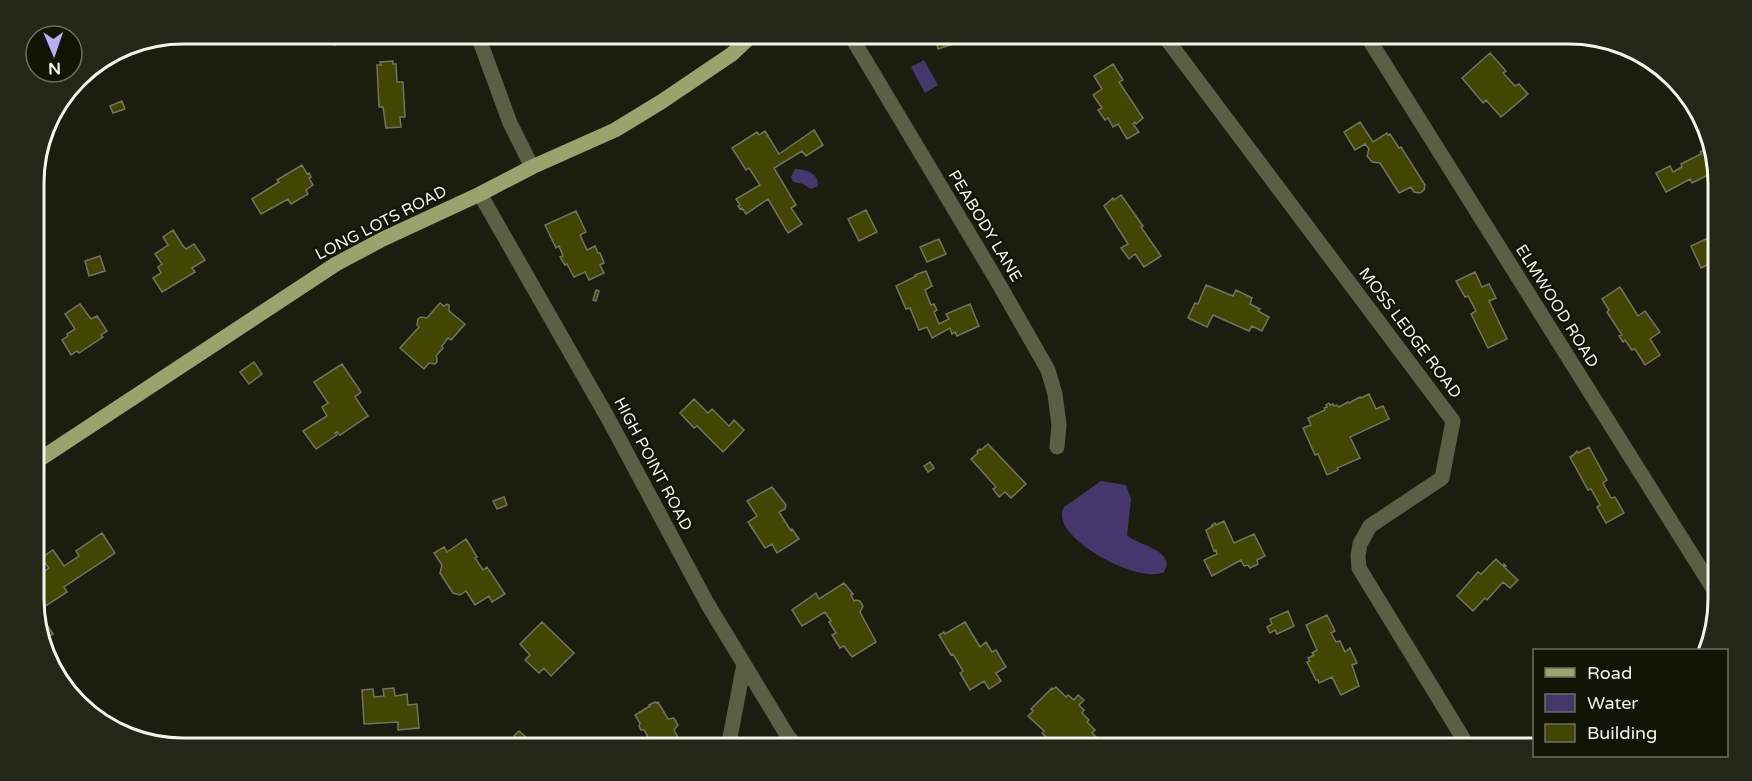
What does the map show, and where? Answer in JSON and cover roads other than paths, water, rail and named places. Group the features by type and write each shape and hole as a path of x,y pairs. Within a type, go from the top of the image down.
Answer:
{"main road":[{"name":"LONG LOTS ROAD","path":"44,456 336,264 532,166 615,130 661,102 732,54 742,44"}],"street":[{"path":"481,44 510,123 532,166"},
{"name":"PEABODY LANE","path":"856,44 1048,370 1055,394 1059,425 1058,447"},
{"name":"MOSS LEDGE ROAD","path":"1170,44 1454,421 1442,478 1370,526 1360,544 1358,556 1359,568 1462,737"},
{"name":"ELMWOOD ROAD","path":"1372,44 1708,580"},
{"name":"HIGH POINT ROAD","path":"480,194 612,425 707,603 789,738"},
{"path":"730,738 744,664"}],"water":[{"path":"924,60 938,85 925,93 911,67"},
{"path":"795,169 814,175 818,186 811,189 793,182 791,177"},
{"path":"1101,481 1126,485 1131,499 1127,535 1162,555 1167,565 1164,572 1152,574 1117,565 1082,544 1069,531 1062,519 1064,507"}]}
